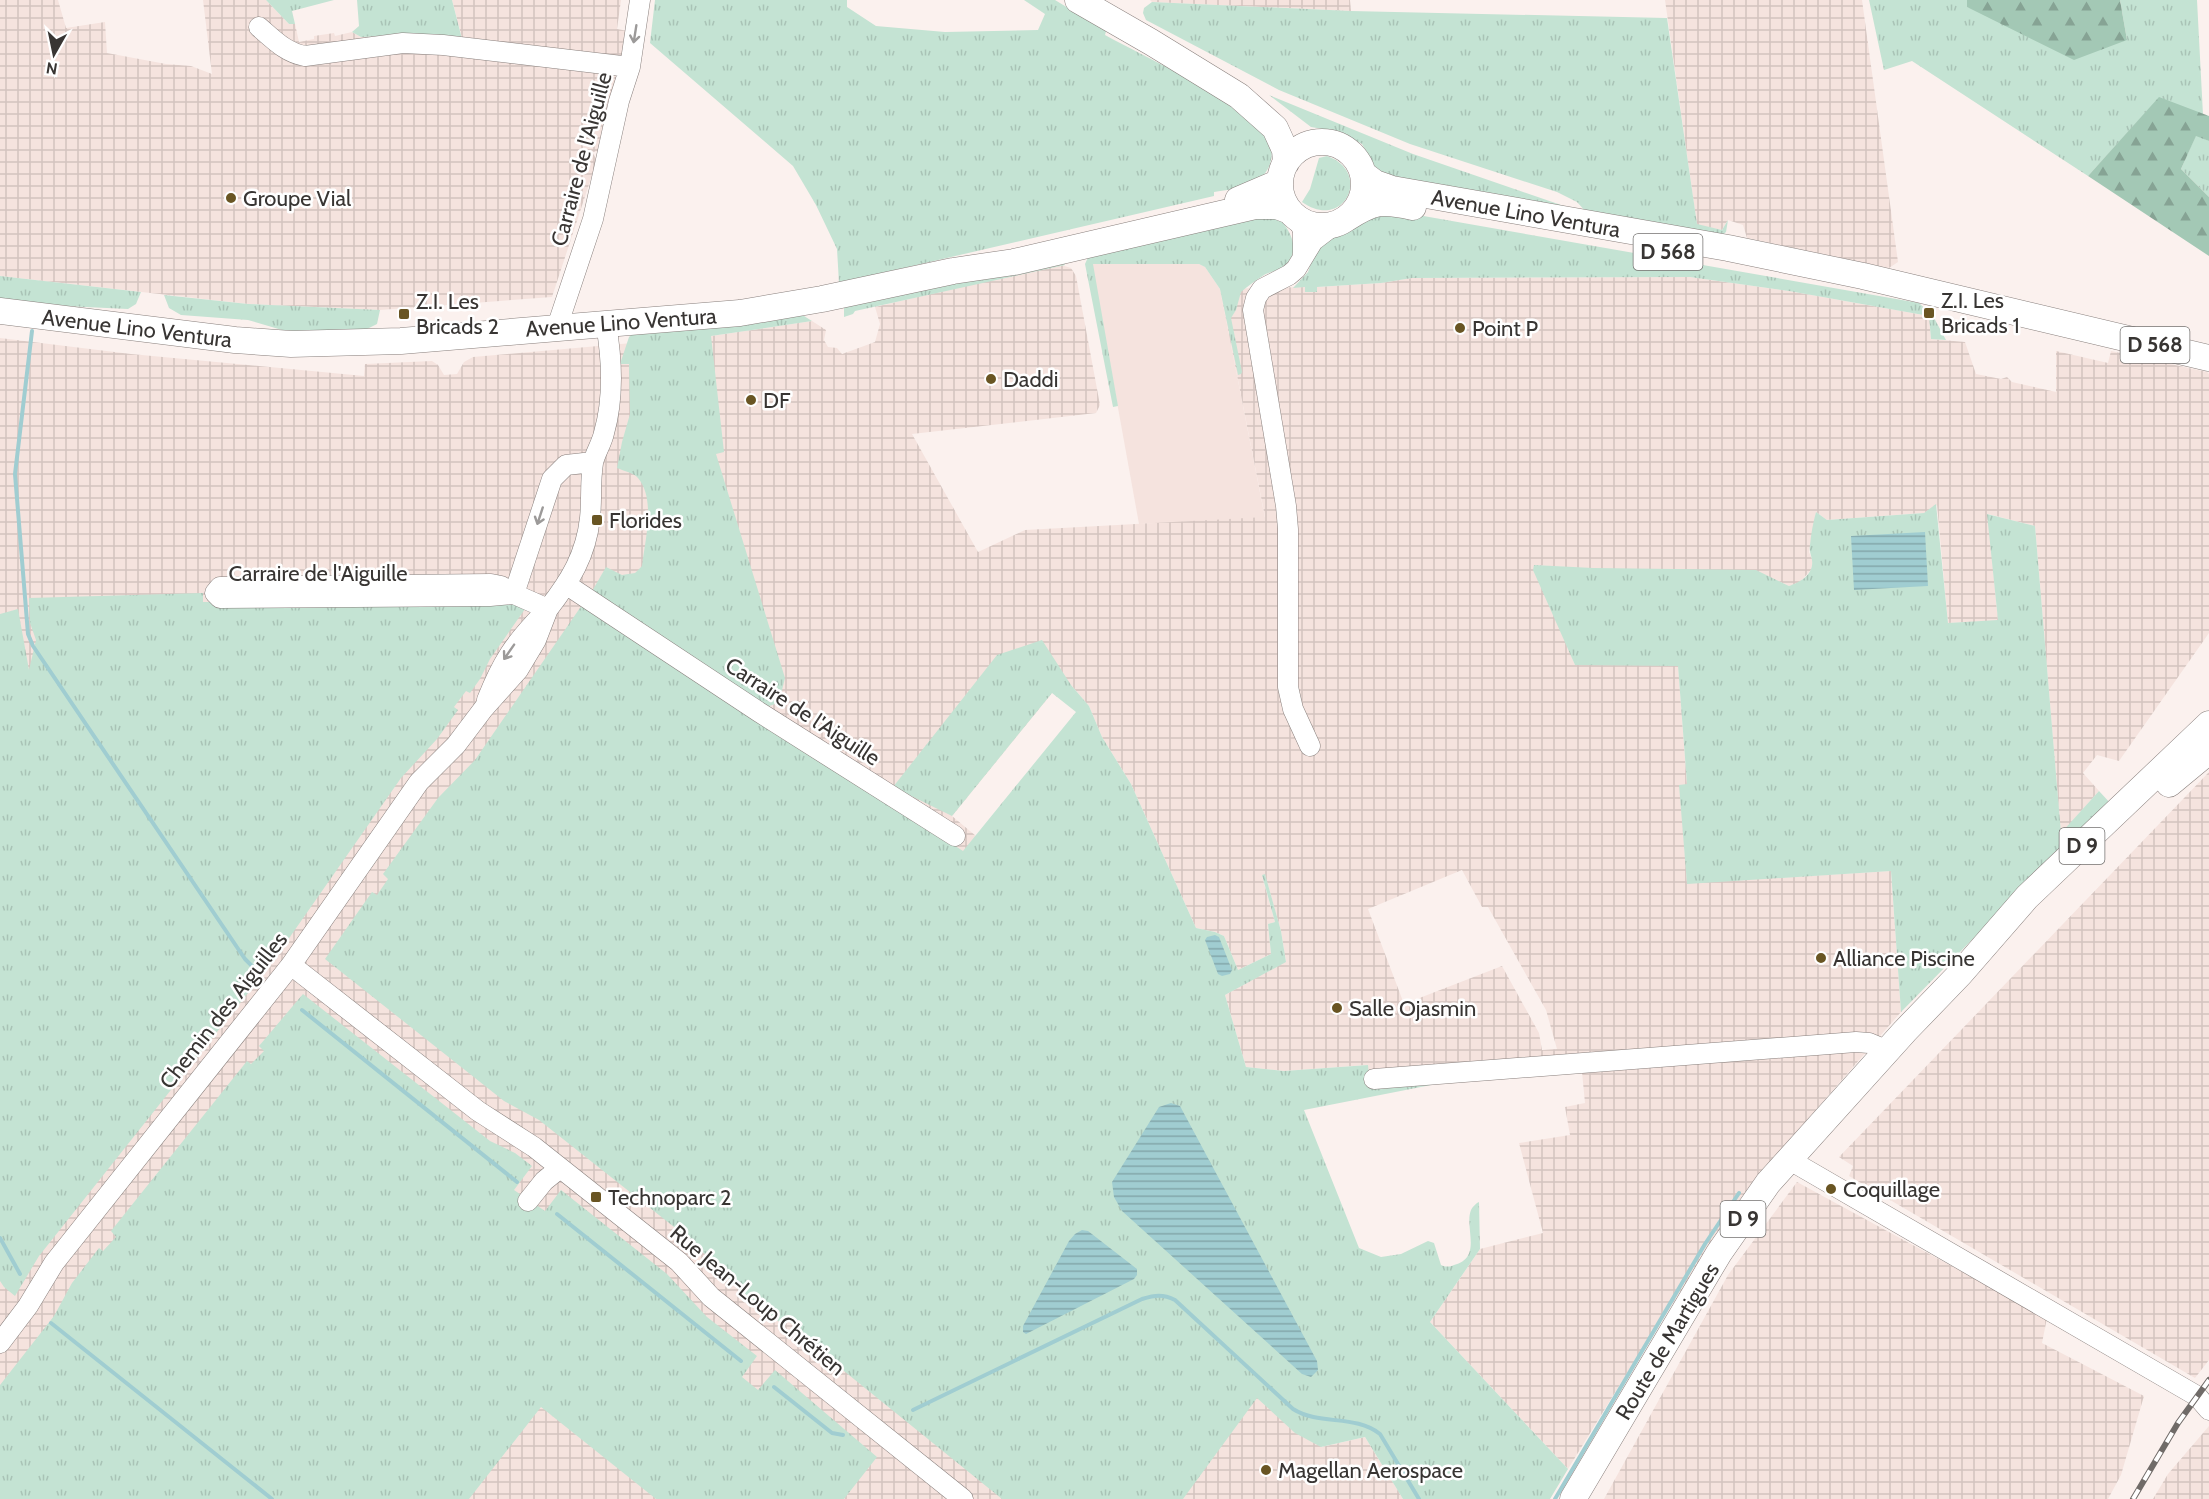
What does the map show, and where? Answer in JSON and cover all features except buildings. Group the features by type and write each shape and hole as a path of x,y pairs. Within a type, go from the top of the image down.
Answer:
{"main road":[{"path":"1078,0 1239,96 1260,113 1275,128 1285,150 1281,195 1294,215 1306,223 1319,226 1340,221 1357,208 1363,195 1363,174 1352,154 1340,146 1299,130 1252,92 1151,42"},
{"path":"1283,172 1299,149 1311,144 1326,142"},
{"name":"Avenue Lino Ventura","path":"953,271 1075,236 1244,199 1283,172"},
{"name":"Avenue Lino Ventura","path":"1363,174 1375,183 1392,189 1728,248 1863,276 1907,288"},
{"name":"Avenue Lino Ventura","path":"1340,221 1367,205 1397,204 1658,250 1865,284 1907,288"},
{"name":"Avenue Lino Ventura","path":"0,311 235,340 291,344 401,341 740,313 1014,261 1255,206 1277,206 1294,215"},
{"name":"D 568","path":"1907,288 2209,358"},
{"name":"D 568","path":"2101,332 2209,352"},
{"name":"Route de Martigues","path":"1960,974 2027,897 2209,724"},
{"name":"Route de Martigues","path":"1573,1499 1719,1253 1768,1183 1888,1052 1905,1030 1960,974 2077,865 2209,751"}],"street":[{"name":"Carraire de l'Aiguille","path":"557,327 593,219 619,101 630,67 640,0"},
{"path":"259,27 287,50 305,56 403,43 443,45 630,67"},
{"path":"1294,215 1303,231 1303,256"},
{"path":"1310,746 1293,709 1288,687 1286,506 1252,317 1254,303 1259,292 1266,285 1289,275 1296,269 1320,234 1340,221"},
{"path":"548,609 567,585 578,564 587,534 593,462 604,436 610,410 611,390 606,324"},
{"path":"514,594 552,479 566,465 593,462"},
{"name":"Carraire de l'Aiguille","path":"514,594 220,598 215,593 220,587 491,584 501,586 548,609"},
{"name":"Carraire de l'Aiguille","path":"567,585 759,712 955,836"},
{"name":"Chemin des Aiguilles","path":"0,1343 28,1306 54,1263 291,965 419,782 456,746 484,708 506,686 529,653 548,609"},
{"name":"Rue Jean-Loup Chrétien","path":"291,965 478,1111 534,1147 679,1262 720,1305 963,1499"},
{"path":"1374,1079 1856,1042 1869,1043 1888,1052"},
{"path":"1788,1160 2197,1396 2209,1410"},
{"path":"528,1202 544,1181 560,1168"}],"shaded area":[{"path":"0,0 58,0 66,28 105,22 107,53 166,64 191,66 212,74 203,0 266,0 289,24 295,24 299,42 314,39 314,36 334,33 335,36 352,32 361,37 411,35 462,38 452,0 621,0 617,29 628,31 600,151 592,152 597,160 552,297 380,310 248,304 0,276"},
{"path":"1150,0 1350,0 1351,11 1152,2"},
{"path":"1665,0 1862,0 1898,262 1889,268 1747,238 1743,225 1728,220 1722,230 1697,225"},
{"path":"1058,264 1071,268 1076,276 1100,405 1096,413 912,434 978,552 1025,530 1265,517 1220,289 1305,287 1317,291 1317,287 1381,283 1412,278 1690,277 1789,291 1929,316 1931,339 1965,342 1976,374 2001,379 2007,377 2012,382 2056,392 2056,351 2108,363 2111,351 2207,372 2209,374 2209,633 2119,761 2097,755 2083,773 2099,791 2061,834 2035,526 1988,514 1998,621 1948,623 1937,505 1924,513 1827,520 1816,512 1809,552 1813,561 1811,570 1799,583 1789,586 1778,581 1534,565 1575,665 1678,665 1687,785 1680,785 1687,883 1891,871 1901,1012 1752,1183 1627,1373 1568,1469 1430,1322 1480,1249 1543,1233 1519,1143 1570,1135 1565,1107 1585,1103 1582,1072 1370,1087 1367,1065 1284,1071 1246,1067 1225,995 1286,961 1281,931 1265,875 1262,876 1275,922 1268,924 1271,954 1238,970 1224,936 1196,928 1131,784 1102,737 1089,706 1071,685 1052,693 952,816 976,836 1161,1299 1322,1447 1365,1437 1403,1499 0,1499 0,338 131,354 364,376 365,364 432,361 438,365 444,375 457,374 464,362 473,357 711,336 812,321 826,330 824,340 828,347 837,348 842,354 875,342 880,324 875,307","holes":["1462,870 1482,907 1488,907 1546,1010 1557,1049 1542,1050 1539,1033 1502,966 1404,1004 1368,909"]},
{"path":"1092,264 1199,264 1205,267 1220,289 1265,518 1139,524"},
{"path":"2209,772 2209,1360 2195,1378 1849,1176 1853,1166 1839,1157"},
{"path":"1797,1182 2047,1318 2042,1343 2144,1396 2121,1475 2108,1499 1604,1499 1728,1275"},
{"path":"2209,1426 2209,1499 2153,1499 2168,1474"}],"green space":[{"path":"266,0 334,0 292,11 295,24 289,24"},
{"path":"357,0 452,0 462,39 411,35 361,37 352,32 359,26"},
{"path":"655,0 847,0 847,7 876,26 945,32 1038,30 1045,14 1024,0 1055,0 1106,31 1105,35 1211,93 1254,124 1268,139 1272,153 1271,160 1265,173 1254,183 1240,188 1214,192 1214,196 839,283 837,249 816,205 793,166 650,43"},
{"path":"1869,0 1967,0 1967,7 2127,40 2120,0 2197,0 2203,115 2159,98 2088,176 1912,61 1884,70"},
{"path":"1967,0 2120,0 2127,40 2074,60 1967,7"},
{"path":"1152,2 1351,11 1667,18 1697,224 1722,230 1728,220 1726,232 1719,238 1587,213 1577,202 1557,192 1410,144 1279,90 1146,20 1143,13 1144,8"},
{"path":"1269,95 1413,154 1564,206 1569,210 1395,183 1377,171 1362,144 1340,132 1311,127"},
{"path":"2159,97 2209,116 2209,141 2196,136 2181,169 2209,197 2209,256 2088,176"},
{"path":"2196,135 2209,141 2209,197 2181,169"},
{"path":"1327,156 1341,164 1348,174 1350,185 1348,196 1340,205 1330,210 1317,209 1302,202 1310,189 1319,158"},
{"path":"1395,211 1919,303 1933,316 1946,340 1931,339 1929,316 1789,291 1690,277 1412,278 1381,283 1317,287 1317,292 1305,292 1305,287 1293,288 1308,272 1317,246 1324,240 1351,231 1365,218"},
{"path":"1258,213 1277,216 1291,235 1293,249 1292,256 1281,268 1264,275 1241,292 1231,318 1242,372 1238,375 1220,289 1205,267 1199,264 1093,264 1118,406 1113,407 1085,264 1089,255"},
{"path":"1063,261 1065,265 855,311 844,317 844,307"},
{"path":"0,276 141,292 136,304 128,309 43,305 0,299"},
{"path":"164,295 248,304 380,310 377,324 367,329 325,333 282,330 248,320 181,315 169,308"},
{"path":"798,315 812,321 711,336 724,452 716,454 785,678 775,704 764,708 591,593 606,567 622,575 635,573 642,566 648,520 647,497 636,476 617,468 630,414 629,364 620,364 629,337 637,329"},
{"path":"1936,504 1948,623 1998,620 1987,514 2035,526 2061,833 2099,791 2112,805 2013,898 1901,1012 1891,871 1687,884 1679,785 1687,784 1678,666 1575,665 1533,570 1534,565 1756,570 1789,586 1802,580 1811,569 1810,547 1816,512 1827,520 1924,513"},
{"path":"203,593 203,602 514,601 525,609 490,659 470,693 466,691 454,707 458,710 437,739 401,778 271,964 39,1256 15,1296 0,1281 0,614 18,609 29,670 36,640 30,623 29,598"},
{"path":"582,605 963,851 1076,712 1052,693 952,816 893,787 997,655 1042,640 1071,685 1089,706 1102,737 1131,784 1196,928 1224,936 1238,970 1271,954 1268,924 1275,922 1262,875 1265,874 1281,931 1286,962 1225,995 1246,1067 1284,1071 1368,1065 1370,1087 1431,1082 1431,1085 1304,1110 1359,1248 1381,1257 1401,1254 1428,1241 1434,1243 1441,1265 1454,1265 1468,1256 1471,1241 1469,1217 1472,1208 1479,1202 1480,1249 1430,1322 1568,1469 1550,1499 1403,1499 1365,1437 1321,1447 1295,1433 1257,1398 1183,1499 1002,1499 802,1337 804,1333 788,1321 783,1325 737,1287 693,1242 539,1120 504,1101 325,959 372,892 377,895 388,879 383,874 438,798 475,760"},
{"path":"303,994 490,1141 515,1153 532,1166 514,1190 545,1211 561,1190 667,1274 707,1317 757,1356 742,1377 758,1390 775,1370 877,1457 844,1499 656,1499 541,1407 469,1499 0,1499 0,1385 54,1316 72,1283 99,1248 103,1251 116,1237 111,1231 247,1061 251,1064 264,1051 259,1046"}],"water":[{"path":"1925,532 1928,586 1854,590 1851,536"},
{"path":"1215,935 1219,937 1232,970 1230,974 1222,976 1218,974 1205,940"},
{"path":"1171,1103 1180,1106 1317,1361 1318,1370 1311,1377 1302,1374 1122,1211 1114,1197 1112,1182 1159,1107"},
{"path":"1082,1230 1088,1231 1137,1269 1137,1275 1134,1279 1026,1334 1023,1332 1023,1326 1069,1241"}],"waterway":[{"path":"32,331 15,474 28,634 33,646 245,959 260,974"},
{"path":"302,1010 517,1182"},
{"path":"1555,1499 1705,1244 1739,1193"},
{"path":"557,1214 741,1361"},
{"path":"0,1238 20,1274"},
{"path":"913,1410 1142,1299 1163,1296 1175,1300 1293,1409 1314,1417 1360,1424 1380,1434 1419,1499"},
{"path":"51,1323 272,1499"},
{"path":"774,1387 832,1433 843,1435"}],"railway":[{"path":"2133,1499 2178,1423 2209,1380"}],"place":[{"name":"Groupe Vial","path":"231,198"},
{"name":"Z.I. Les Bricads 1","path":"1929,313"},
{"name":"Z.I. Les Bricads 2","path":"404,314"},
{"name":"Point P","path":"1460,328"},
{"name":"Daddi","path":"991,379"},
{"name":"DF","path":"751,400"},
{"name":"Florides","path":"597,520"},
{"name":"Alliance Piscine","path":"1821,958"},
{"name":"Salle Ojasmin","path":"1337,1008"},
{"name":"Coquillage","path":"1831,1189"},
{"name":"Technoparc 2","path":"596,1197"},
{"name":"Magellan Aerospace","path":"1266,1470"}]}
